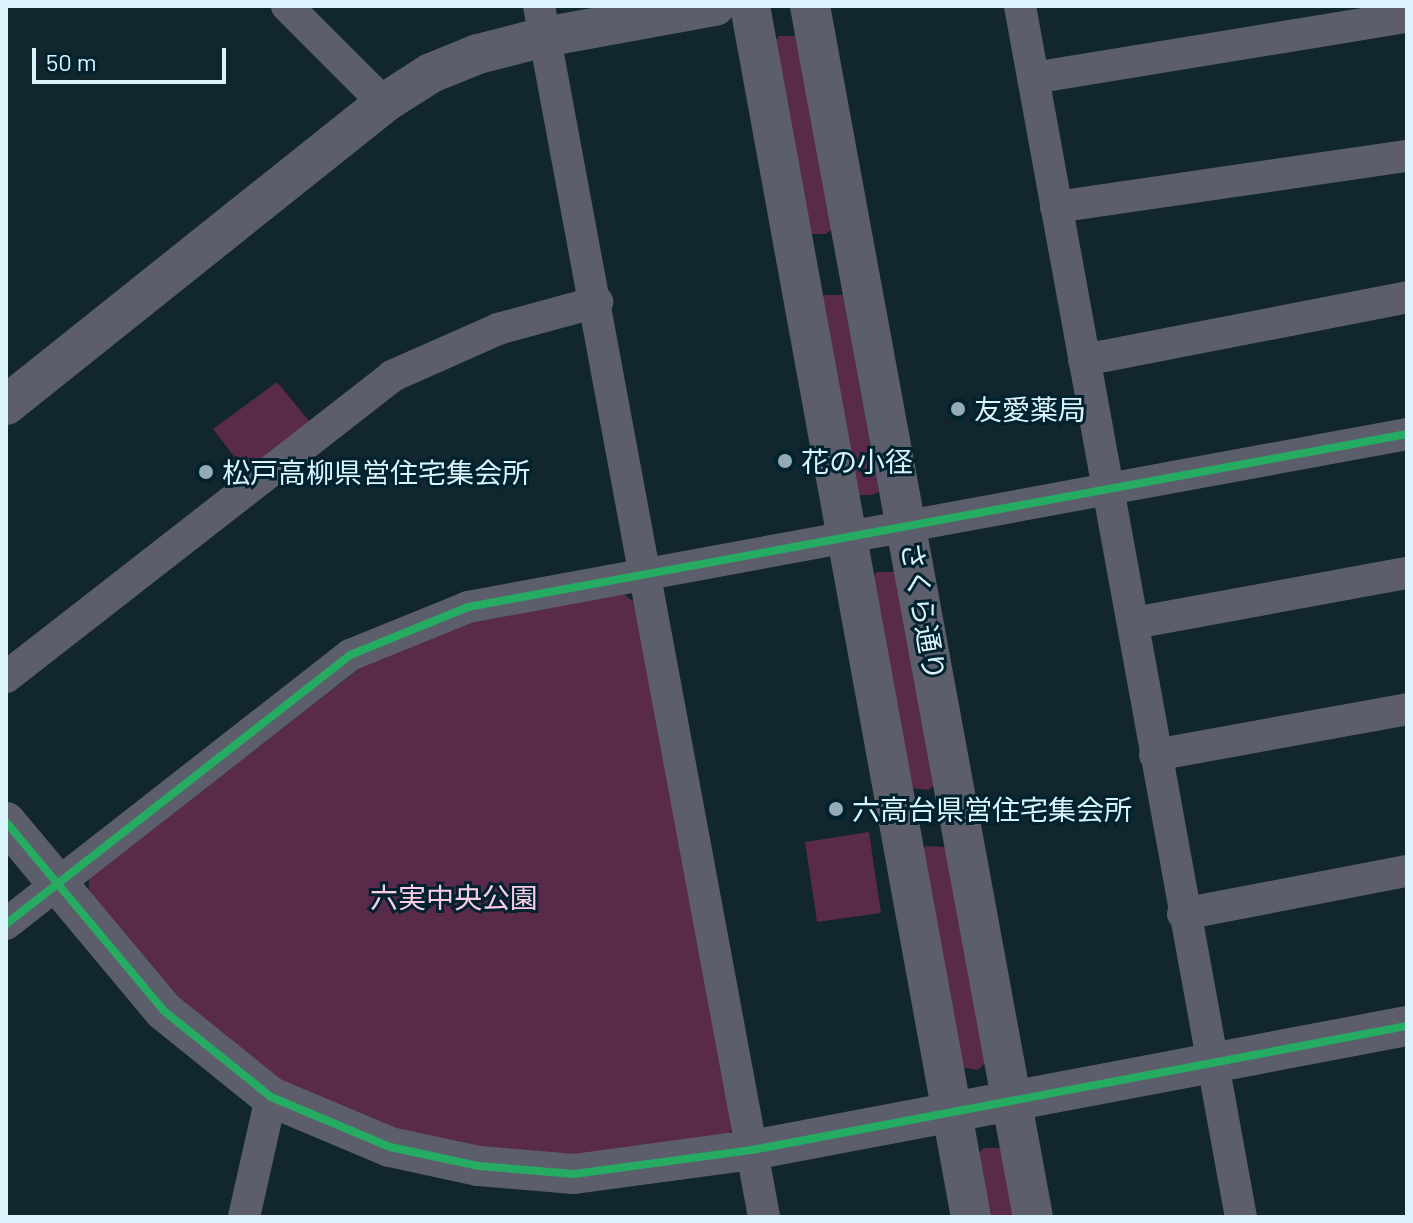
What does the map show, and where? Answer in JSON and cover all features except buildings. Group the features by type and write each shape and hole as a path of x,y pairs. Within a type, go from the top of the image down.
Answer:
{"street":[{"path":"287,6 384,103"},
{"path":"6,405 384,103 431,73 542,22 715,6"},
{"path":"750,6 971,1217"},
{"name":"さくら通り","path":"810,6 909,528 1033,1217"},
{"path":"1020,6 1134,623 1183,914 1241,1217"},
{"path":"1033,78 1407,17"},
{"path":"542,22 597,302 764,1217"},
{"path":"1056,207 1407,156"},
{"path":"1084,360 1407,297"},
{"path":"6,677 392,376 498,329 597,302"},
{"path":"6,924 350,655 468,607 646,573 848,540 1407,434"},
{"path":"1134,623 1407,573"},
{"path":"1155,755 1407,709"},
{"path":"6,822 55,886 164,1011 271,1097 390,1147 479,1166 574,1174 752,1150 950,1110 1407,1026"},
{"path":"1183,914 1407,871"},
{"path":"244,1217 271,1097"}],"green space":[{"path":"779,36 798,36 832,230 825,234 811,234 775,41"},
{"path":"824,295 843,295 879,492 872,495 858,495 820,300"},
{"path":"277,382 310,422 247,473 213,429"},
{"path":"877,572 896,572 937,782 929,790 911,788 873,577"},
{"name":"六実中央公園","path":"623,594 643,608 736,1123 725,1140 576,1158 480,1153 394,1132 279,1080 205,1027 88,904 89,878 364,665 473,620"},
{"path":"869,832 881,913 817,922 805,842"},
{"path":"926,846 945,847 989,1059 978,1070 961,1067 922,851"},
{"path":"983,1148 1002,1148 1020,1217 985,1217 979,1153"}],"cycle path":[{"path":"6,924 350,655 468,607 1407,434"},
{"path":"6,822 164,1011 271,1097 390,1147 479,1166 574,1174 752,1150 1407,1026"}],"place":[{"name":"友愛薬局","path":"958,409"},
{"name":"花の小径","path":"785,461"},
{"name":"松戸高柳県営住宅集会所","path":"206,472"},
{"name":"六高台県営住宅集会所","path":"836,809"}]}
